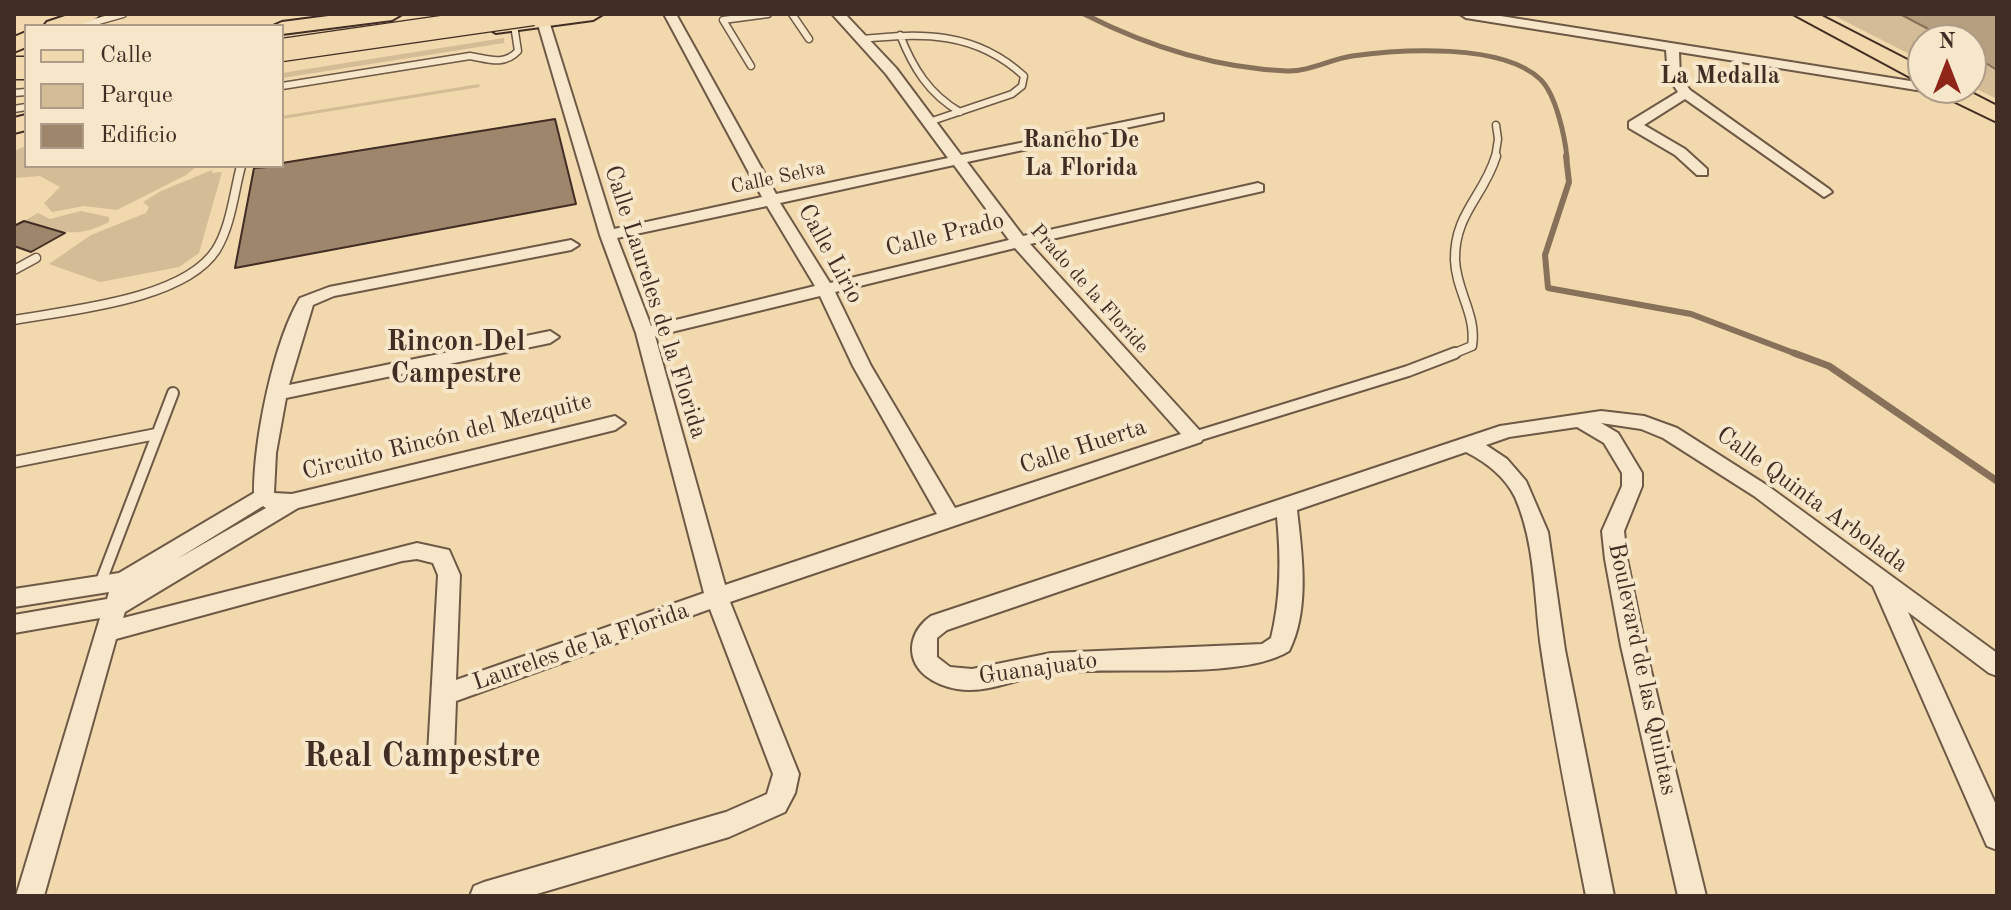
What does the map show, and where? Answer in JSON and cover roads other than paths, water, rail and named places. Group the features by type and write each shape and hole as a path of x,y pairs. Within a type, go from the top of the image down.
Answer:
{"main road":[{"path":"60,24 91,14"},
{"path":"284,28 392,14"},
{"path":"433,14 437,23 450,28 521,22"},
{"path":"284,40 462,14"},
{"path":"284,50 593,14"},
{"path":"1803,14 1907,69"},
{"path":"284,60 521,22"},
{"path":"1974,104 1997,115"}],"street":[{"name":"Calle Lirio","path":"670,14 771,200 825,289 862,366 950,517"},
{"name":"Prado de la Floride","path":"838,14 891,71 1019,242 1194,437"},
{"path":"1466,14 1907,84"},
{"name":"Calle Laureles de la Florida","path":"484,896 729,824 776,803 782,793 786,774 717,599 645,333 521,22"},
{"path":"1672,45 1676,81 1685,93 1824,192"},
{"path":"1685,93 1634,125 1680,152 1702,172"},
{"name":"Calle Selva","path":"608,235 1158,117"},
{"name":"Calle Prado","path":"645,333 1019,242 1258,188"},
{"name":"Circuito Rincón del Mezquite","path":"571,245 316,296 304,305 278,393 263,475 264,496 274,503 292,502 615,423"},
{"path":"278,393 550,337"},
{"name":"Calle Quinta Arbolada","path":"1580,420 1619,418 1670,433 1748,482 1997,666"},
{"name":"Guanajuato","path":"1286,507 1293,565 1291,607 1281,644 1266,653 1048,663 965,680 935,672 927,663 924,652 926,635 930,628 939,623 1466,444 1522,427 1580,420"},
{"name":"Boulevard de las Quintas","path":"1580,420 1611,438 1632,473 1632,486 1618,512 1613,531 1616,559 1633,646 1692,896"},
{"name":"Calle Huerta","path":"717,599 950,517 1194,437"},
{"path":"1466,444 1483,450 1513,479 1524,496 1541,543 1553,646 1600,896"},
{"path":"14,598 112,583 264,496"},
{"name":"Circuito Rincón del Mezquite","path":"116,606 292,502"},
{"path":"107,632 402,553 417,551 441,556 449,575 441,754"},
{"path":"30,896 68,772 91,680 116,606 112,583"},
{"path":"1883,583 1997,837"},
{"name":"Laureles de la Florida","path":"444,695 717,599"},
{"path":"14,624 116,606"}],"lane":[{"path":"88,24 123,14"},
{"path":"751,66 723,20 768,14"},
{"path":"792,14 809,39"},
{"path":"284,86 470,56 488,62 505,60 518,51 521,22"},
{"path":"900,35 920,77 935,97 960,112"},
{"path":"861,39 900,35 948,36 995,55 1024,76 1022,86 1012,94 929,122"},
{"name":"Calle Huerta","path":"1194,437 1467,350 1474,339 1470,313 1455,267 1457,233 1471,200 1493,171 1499,148 1496,125"},
{"path":"14,320 145,292 184,277 217,249 240,168"},
{"path":"14,270 36,258"},
{"path":"112,583 156,434 173,393"},
{"path":"14,462 156,434"}],"waterway":[{"path":"1084,14 1132,36 1182,53 1260,69 1295,71 1352,56 1397,52 1450,51 1501,59 1523,67 1546,86 1559,116 1567,158"},
{"path":"1566,156 1569,182 1545,255 1548,288 1691,314 1799,355"},
{"path":"1794,353 1829,366 1997,481"}],"district":[{"name":"La Medalla","path":"1720,77"},
{"name":"Rancho De La Florida","path":"1081,155"},
{"name":"Rincon Del Campestre","path":"456,359"},
{"name":"Real Campestre","path":"422,757"}]}
